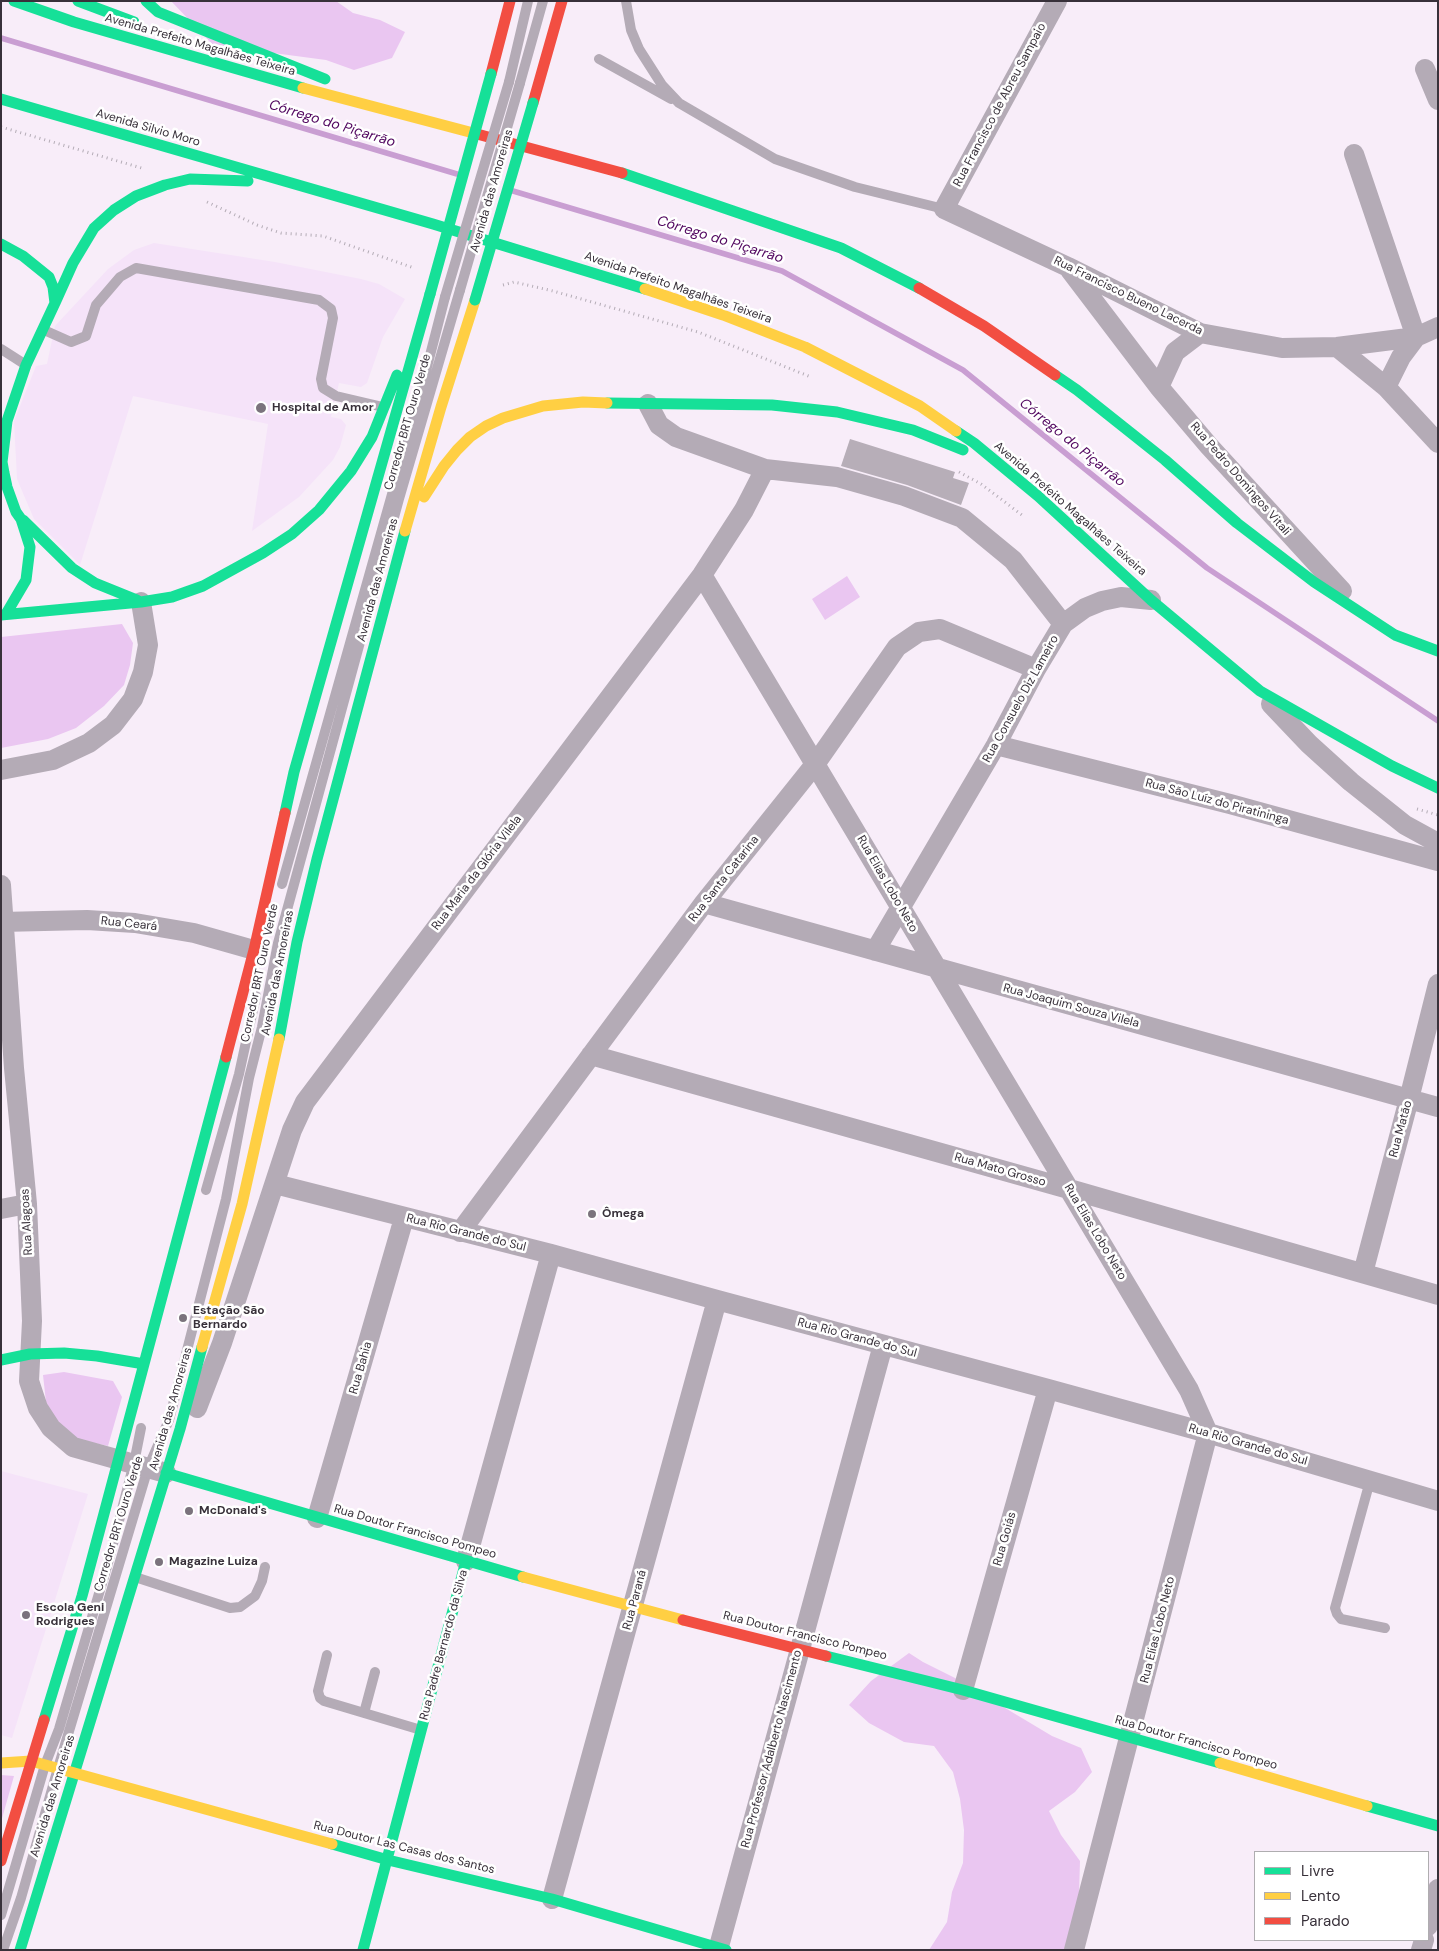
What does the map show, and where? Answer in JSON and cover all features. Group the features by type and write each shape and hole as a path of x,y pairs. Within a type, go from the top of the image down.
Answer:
{"main road":[{"name":"Avenida Prefeito Magalhães Teixeira","path":"14,1 74,22 322,94 604,167 840,248 936,296 984,326 1077,390 1165,460 1237,523 1314,582 1370,620 1396,635 1438,651"},
{"name":"Avenida Prefeito Magalhães Teixeira","path":"78,1 143,26"},
{"path":"146,1 158,12 445,125"},
{"name":"Avenida das Amoreiras","path":"20,1950 134,1577 142,1466 144,1364 259,954 294,772 418,328 430,294 510,1"},
{"name":"Avenida das Amoreiras","path":"2,1858 82,1596 142,1466 180,1429 242,1204 272,1075 297,942 317,859 408,521 562,1"},
{"name":"Avenida Prefeito Magalhães Teixeira","path":"198,45 301,82 322,94"},
{"name":"Avenida Silvio Moro","path":"1,99 286,182"},
{"path":"4,614 26,580 29,568 30,547 21,519 14,506 4,473 2,462 4,420 26,365 44,330 73,263 94,228 114,210 136,196 165,185 190,179 286,182"},
{"name":"Avenida Prefeito Magalhães Teixeira","path":"286,182 433,224 640,287 723,315 805,347 920,406 974,443 1018,480 1151,600 1260,691 1392,766 1438,788"},
{"path":"1,244 29,260 49,277 53,287 55,303"},
{"path":"4,614 141,602 172,597 202,586 241,566 292,534 319,510 351,471 372,437 382,407 418,328"},
{"path":"408,521 444,466 470,437 503,418 543,406 583,402 772,405 837,412 920,432 969,453 1018,480"},
{"path":"21,519 72,568 95,583 141,602"},
{"path":"1396,635 1415,654"},
{"path":"1392,766 1438,775"},
{"path":"1,1360 30,1354 64,1353 97,1356 144,1364"},
{"name":"Rua Doutor Francisco Pompeo","path":"142,1466 466,1561 633,1607 963,1690 1438,1826"},
{"name":"Rua Padre Bernardo da Silva","path":"363,1950 466,1561"},
{"name":"Rua Doutor Las Casas dos Santos","path":"1,1763 31,1761 75,1772 388,1860 552,1899 721,1949"}],"street":[{"name":"Rua Francisco de Abreu Sampaio","path":"944,209 1057,1"},
{"path":"1425,69 1438,100"},
{"path":"1354,154 1416,337 1401,358 1386,387"},
{"name":"Rua Francisco Bueno Lacerda","path":"944,209 1068,267 1200,333 1282,348 1337,346 1416,337 1438,327"},
{"name":"Rua Pedro Domingos Vitali","path":"1068,267 1160,387 1209,446 1370,620"},
{"path":"1160,387 1176,352 1200,333"},
{"path":"1337,346 1386,387 1438,443"},
{"name":"Rua Consuelo Diz Lameiro","path":"648,404 659,425 676,437 765,469 837,477 904,496 962,518 1013,560 1063,624 996,745 875,951"},
{"path":"702,575 744,510 765,469"},
{"name":"Rua Elias Lobo Neto","path":"702,575 1189,1390 1208,1433 1074,1950"},
{"name":"Rua Maria da Glória Vilela","path":"180,1429 193,1418 206,1384 292,1130 305,1102 702,575"},
{"path":"1063,624 1085,608 1102,600 1121,597 1151,600"},
{"path":"1,770 53,760 89,743 113,725 133,699 143,672 148,645 141,602"},
{"name":"Rua Santa Catarina","path":"460,1232 704,903 816,763 897,647 918,632 940,629 1036,670"},
{"path":"1260,691 1309,744 1352,782 1405,825 1438,843"},
{"name":"Rua São Luíz do Piratininga","path":"996,745 1230,804 1438,861"},
{"name":"Rua Alagoas","path":"1,885 8,1069 27,1204 32,1321 30,1381 38,1408 51,1428 73,1447 142,1466"},
{"name":"Rua Joaquim Souza Vilela","path":"704,903 1438,1107"},
{"name":"Rua Ceará","path":"3,922 87,920 135,923 194,933 259,954"},
{"name":"Rua Matão","path":"1363,1273 1438,984"},
{"name":"Rua Mato Grosso","path":"591,1055 1438,1295"},
{"name":"Rua Rio Grande do Sul","path":"275,1184 551,1254 1048,1389 1208,1433 1438,1501"},
{"path":"1,1209 27,1204"},
{"name":"Rua Bahia","path":"317,1518 404,1218"},
{"name":"Rua Padre Bernardo da Silva","path":"466,1561 551,1254"},
{"name":"Rua Paraná","path":"552,1899 717,1300"},
{"name":"Rua Professor Adalberto Nascimento","path":"721,1949 799,1649 883,1345"},
{"name":"Rua Goiás","path":"963,1690 1048,1389"},
{"path":"1429,1922 1438,1889"}],"lane":[{"name":"Corredor BRT Ouro Verde","path":"280,894 445,297 508,82 528,1"},
{"name":"Corredor BRT Ouro Verde","path":"1,1916 45,1765 59,1728 108,1564 142,1466 169,1420 226,1199 249,1078 278,943 307,831 398,499 543,1"},
{"path":"626,1 632,30 639,49 662,85 679,103"},
{"path":"598,59 679,103 775,159 855,186 944,209"},
{"path":"44,330 71,342 86,336 96,305 120,277 136,268 319,300 331,309 333,318 321,379 323,388 336,396 382,407"},
{"path":"1,349 26,365"},
{"name":"Corredor BRT Ouro Verde","path":"259,954 271,930"},
{"name":"Corredor BRT Ouro Verde","path":"202,1204 239,1074 258,985"},
{"name":"Corredor BRT Ouro Verde","path":"3,1950 21,1898 142,1466 142,1418"},
{"path":"1370,1481 1336,1608 1337,1614 1341,1619 1385,1628"},
{"path":"134,1577 230,1608 240,1607 254,1596 262,1581 265,1567"},
{"path":"327,1655 318,1691 320,1698 324,1701 422,1730"},
{"path":"364,1713 375,1672"}],"shaded area":[{"path":"171,1 336,1 353,13 380,20 405,32 392,58 354,70 326,60 213,45"},
{"name":"Hospital de Amor","path":"154,243 275,262 361,279 379,284 405,299 383,337 367,383 361,387 339,383 331,417 341,419 346,425 340,447 333,460 299,497 252,531 268,424 133,396 80,565 34,519 17,479 14,421 36,366 47,364 55,326 108,269 134,250"},
{"path":"847,576 860,597 825,620 812,599"},
{"path":"122,624 133,643 130,665 124,685 104,706 76,728 48,739 1,748 1,637"},
{"path":"64,1372 113,1381 122,1397 108,1446 75,1439 58,1426 46,1402 43,1375"},
{"name":"Escola Geni Rodrigues","path":"1,1471 88,1494 12,1738 1,1735"},
{"path":"909,1653 1052,1736 1081,1748 1092,1772 1075,1792 1049,1811 1061,1835 1080,1861 1074,1950 929,1950 947,1922 952,1892 963,1863 964,1830 960,1799 953,1772 934,1746 904,1742 869,1723 849,1705 871,1681"},
{"path":"1,1775 14,1776 1,1822"}],"building":[{"path":"850,439 955,472 953,478 969,483 961,505 907,485 841,466"}],"waterway":[{"name":"Córrego do Piçarrão","path":"1,38 457,174"},
{"name":"Córrego do Piçarrão","path":"513,191 782,271 963,370 1207,568 1438,721"}],"traffic: fast":[{"path":"14,1 74,22 303,88"},
{"path":"78,1 134,22"},
{"path":"146,1 158,12 325,79"},
{"path":"430,294 491,74"},
{"path":"1,99 433,224 645,289"},
{"path":"475,300 533,103"},
{"path":"622,173 841,248 919,288"},
{"path":"55,303 73,263 94,228 114,210 136,196 165,185 190,179 248,181"},
{"path":"1,244 23,256 49,277 53,287 55,303 26,365 7,421 2,462 4,473 7,487 16,512 21,519 30,547 26,580 6,614"},
{"path":"285,813 294,772 430,294"},
{"path":"1,615 141,602 172,597 203,586 263,553 292,534 319,510 351,471 372,437 397,375"},
{"path":"1055,375 1077,390 1165,460 1237,523 1314,582 1395,635 1438,651"},
{"path":"607,403 772,405 837,412 913,430 963,450"},
{"path":"956,431 974,443 1038,496 1151,600 1260,691 1392,766 1438,788"},
{"path":"23,520 72,568 95,583 137,600"},
{"path":"279,1039 297,942 317,859 405,531"},
{"path":"44,1720 82,1596 226,1057"},
{"path":"20,1950 180,1429 202,1347"},
{"path":"1,1360 30,1354 64,1353 97,1356 144,1364"},
{"path":"166,1473 523,1577"},
{"path":"363,1950 466,1561"},
{"path":"826,1656 963,1690 1220,1763"},
{"path":"1367,1806 1438,1826"},
{"path":"332,1844 388,1860 552,1899 726,1950"}],"traffic: slow":[{"path":"303,88 477,134"},
{"path":"645,289 723,315 805,347 920,406 956,431"},
{"path":"405,531 441,407 475,300"},
{"path":"424,497 457,450 470,437 486,426 503,418 543,406 583,402 607,403"},
{"path":"202,1347 242,1204 279,1039"},
{"path":"523,1577 683,1620"},
{"path":"1,1763 31,1761 332,1844"},
{"path":"1220,1763 1367,1806"}],"traffic: jam":[{"path":"491,74 510,1"},
{"path":"533,103 562,1"},
{"path":"477,134 622,173"},
{"path":"919,288 984,326 1055,375"},
{"path":"226,1057 254,950 285,813"},
{"path":"683,1620 826,1656"},
{"path":"1,1861 44,1720"}],"place":[{"name":"Hospital de Amor","path":"261,408"},
{"name":"Ômega","path":"592,1214"},
{"name":"Estação São Bernardo","path":"183,1318"},
{"name":"McDonald's","path":"189,1511"},
{"name":"Magazine Luiza","path":"159,1562"},
{"name":"Escola Geni Rodrigues","path":"26,1615"}]}
